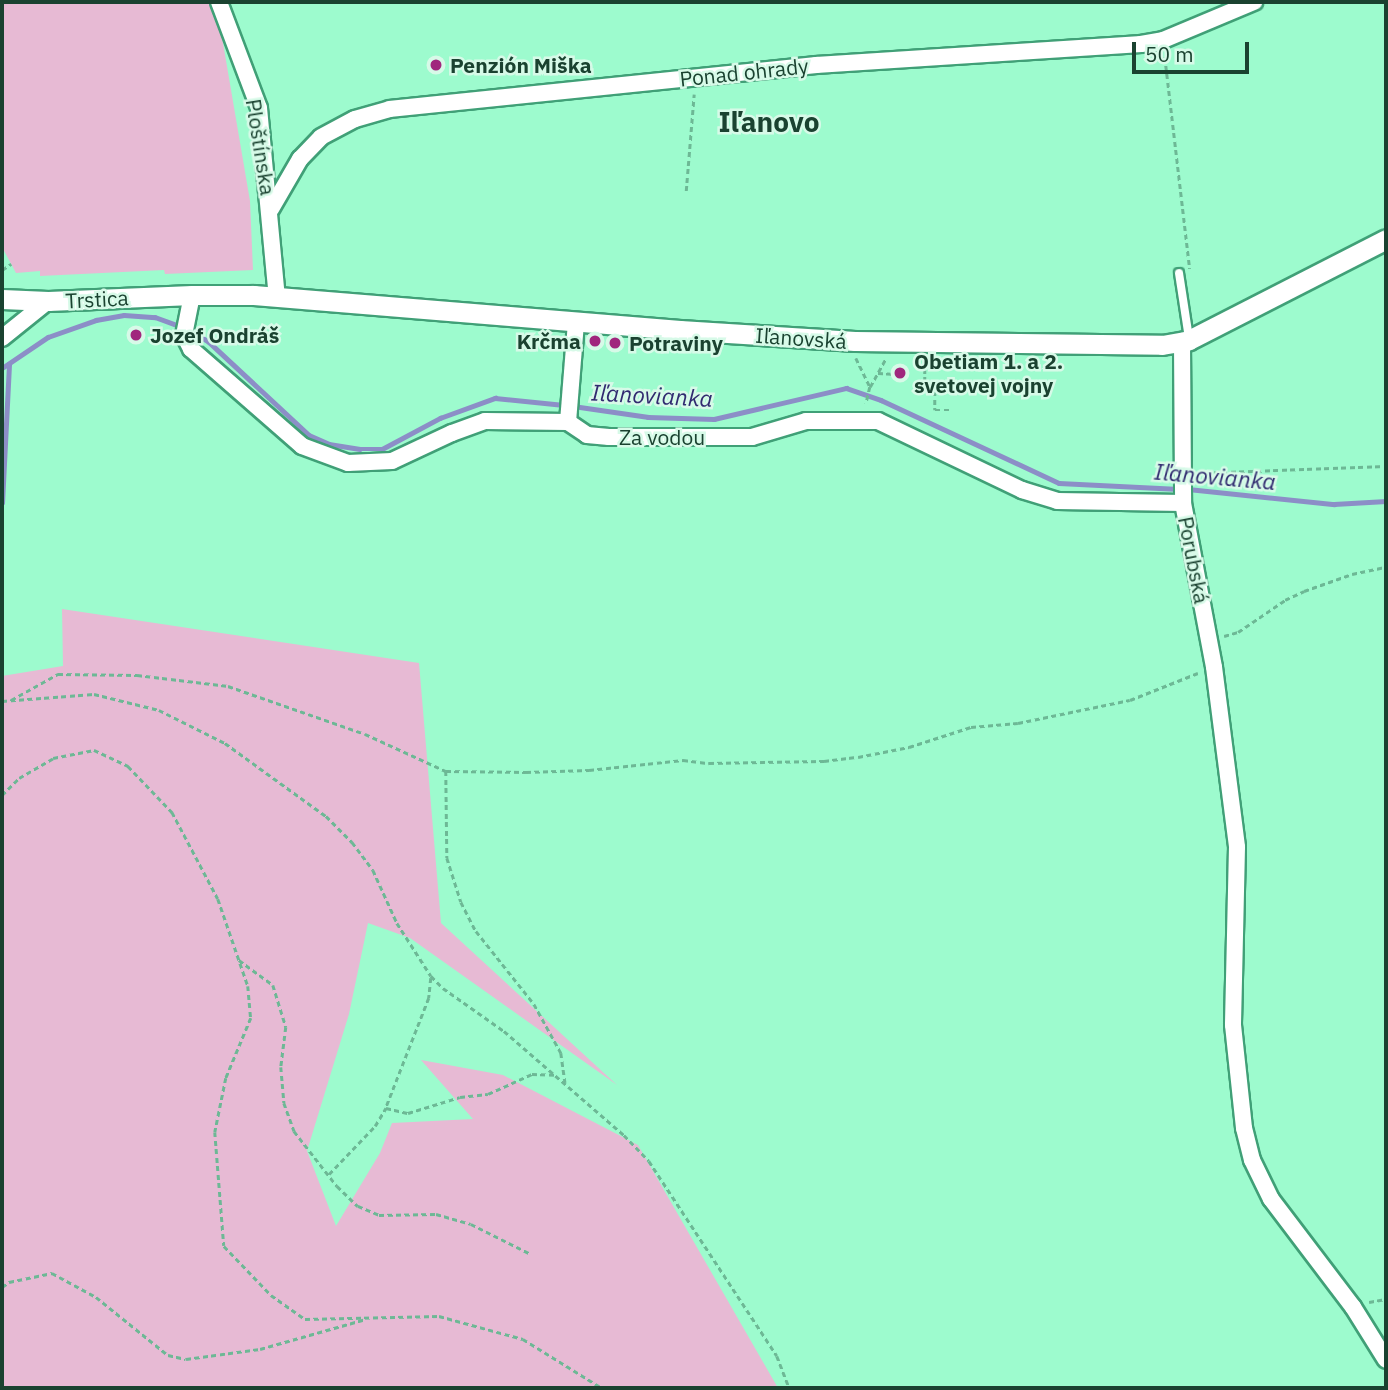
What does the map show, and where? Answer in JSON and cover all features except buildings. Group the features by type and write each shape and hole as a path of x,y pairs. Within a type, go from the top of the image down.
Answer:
{"street":[{"name":"Ploštínska","path":"219,2 259,108 271,209 277,297"},
{"name":"Ponad ohrady","path":"271,209 300,159 321,136 355,119 390,109 816,65 1141,44 1163,40 1254,2"},
{"name":"Iľanovská","path":"192,295 277,297 576,322 894,343 1186,342 1386,239"},
{"name":"Trstica","path":"2,299 48,302 192,295"},
{"name":"Za vodou","path":"192,295 186,327 191,349 292,438 314,452 348,463 393,461 415,453 452,433 485,421 569,412 587,435 635,437 752,436 806,421 878,421 1022,490 1057,501 1183,489"},
{"path":"2,338 48,302"},
{"path":"569,412 576,322"},
{"name":"Porubská","path":"1186,342 1183,489 1214,667 1237,847 1233,1032 1248,1146 1257,1173 1271,1199 1353,1307 1386,1360"}],"lane":[{"path":"1179,273 1186,342"}],"path":[{"path":"1166,65 1191,276"},
{"path":"686,191 694,98"},
{"path":"2,270 11,264"},
{"path":"866,356 855,355 870,388"},
{"path":"866,404 870,388 887,357 876,356"},
{"path":"925,357 925,390 935,391 935,410 949,410"},
{"path":"878,373 896,374"},
{"path":"1183,489 1386,466"},
{"path":"1209,642 1230,636 1304,591 1352,574 1386,567"},
{"path":"11,700 58,674 137,675 228,685 365,734 446,771 589,770 682,760 709,763 824,761 909,747 971,727 1018,723 1130,700 1214,667"},
{"path":"2,701 94,694 115,697 177,717 225,743 306,799 352,842 373,870 397,923 431,976 505,1031 649,1161 777,1356 789,1388"},
{"path":"2,795 19,778 53,758 94,750 128,766 172,812 218,899 248,986 251,1018 226,1078 215,1132 224,1246 271,1295 305,1319 439,1316 523,1339 602,1388"},
{"path":"446,771 447,858 461,902 476,931 534,1004 561,1053 565,1083"},
{"path":"239,960 273,985 286,1027 281,1067 284,1103 294,1131 358,1206 379,1215 436,1214 471,1224 529,1252"},
{"path":"329,1175 375,1126 386,1108 429,998 431,976"},
{"path":"386,1108 408,1113 460,1097 488,1094 532,1074 555,1075"},
{"path":"2,1287 9,1282 52,1273 96,1297 168,1355 186,1359 260,1349 369,1318"}],"shaded area":[{"path":"2,2 216,2 250,201 253,270 165,274 164,270 40,276 40,271 16,273 2,247"},
{"path":"62,609 419,663 441,923 617,1085 410,938 368,923 349,1014 307,1151 336,1226 380,1153 392,1123 473,1119 421,1060 503,1075 638,1145 778,1388 2,1388 2,676 63,666"}],"waterway":[{"name":"Iľanovianka","path":"2,368 48,337 96,320 124,315 155,317 182,327"},
{"name":"Iľanovianka","path":"190,330 209,342 309,435 329,444 382,449 440,418 495,398 564,405"},
{"path":"2,503 9,364"},
{"name":"Iľanovianka","path":"573,406 648,417 714,419 846,388 881,400 1059,483 1179,489"},
{"name":"Iľanovianka","path":"1188,489 1334,504 1386,501"}],"place":[{"name":"Penzión Miška","path":"436,65"},
{"name":"Jozef Ondráš","path":"136,335"},
{"name":"Krčma","path":"595,341"},
{"name":"Potraviny","path":"615,343"},
{"name":"Obetiam 1. a 2. svetovej vojny","path":"900,373"}],"district":[{"name":"Iľanovo","path":"769,122"}]}
